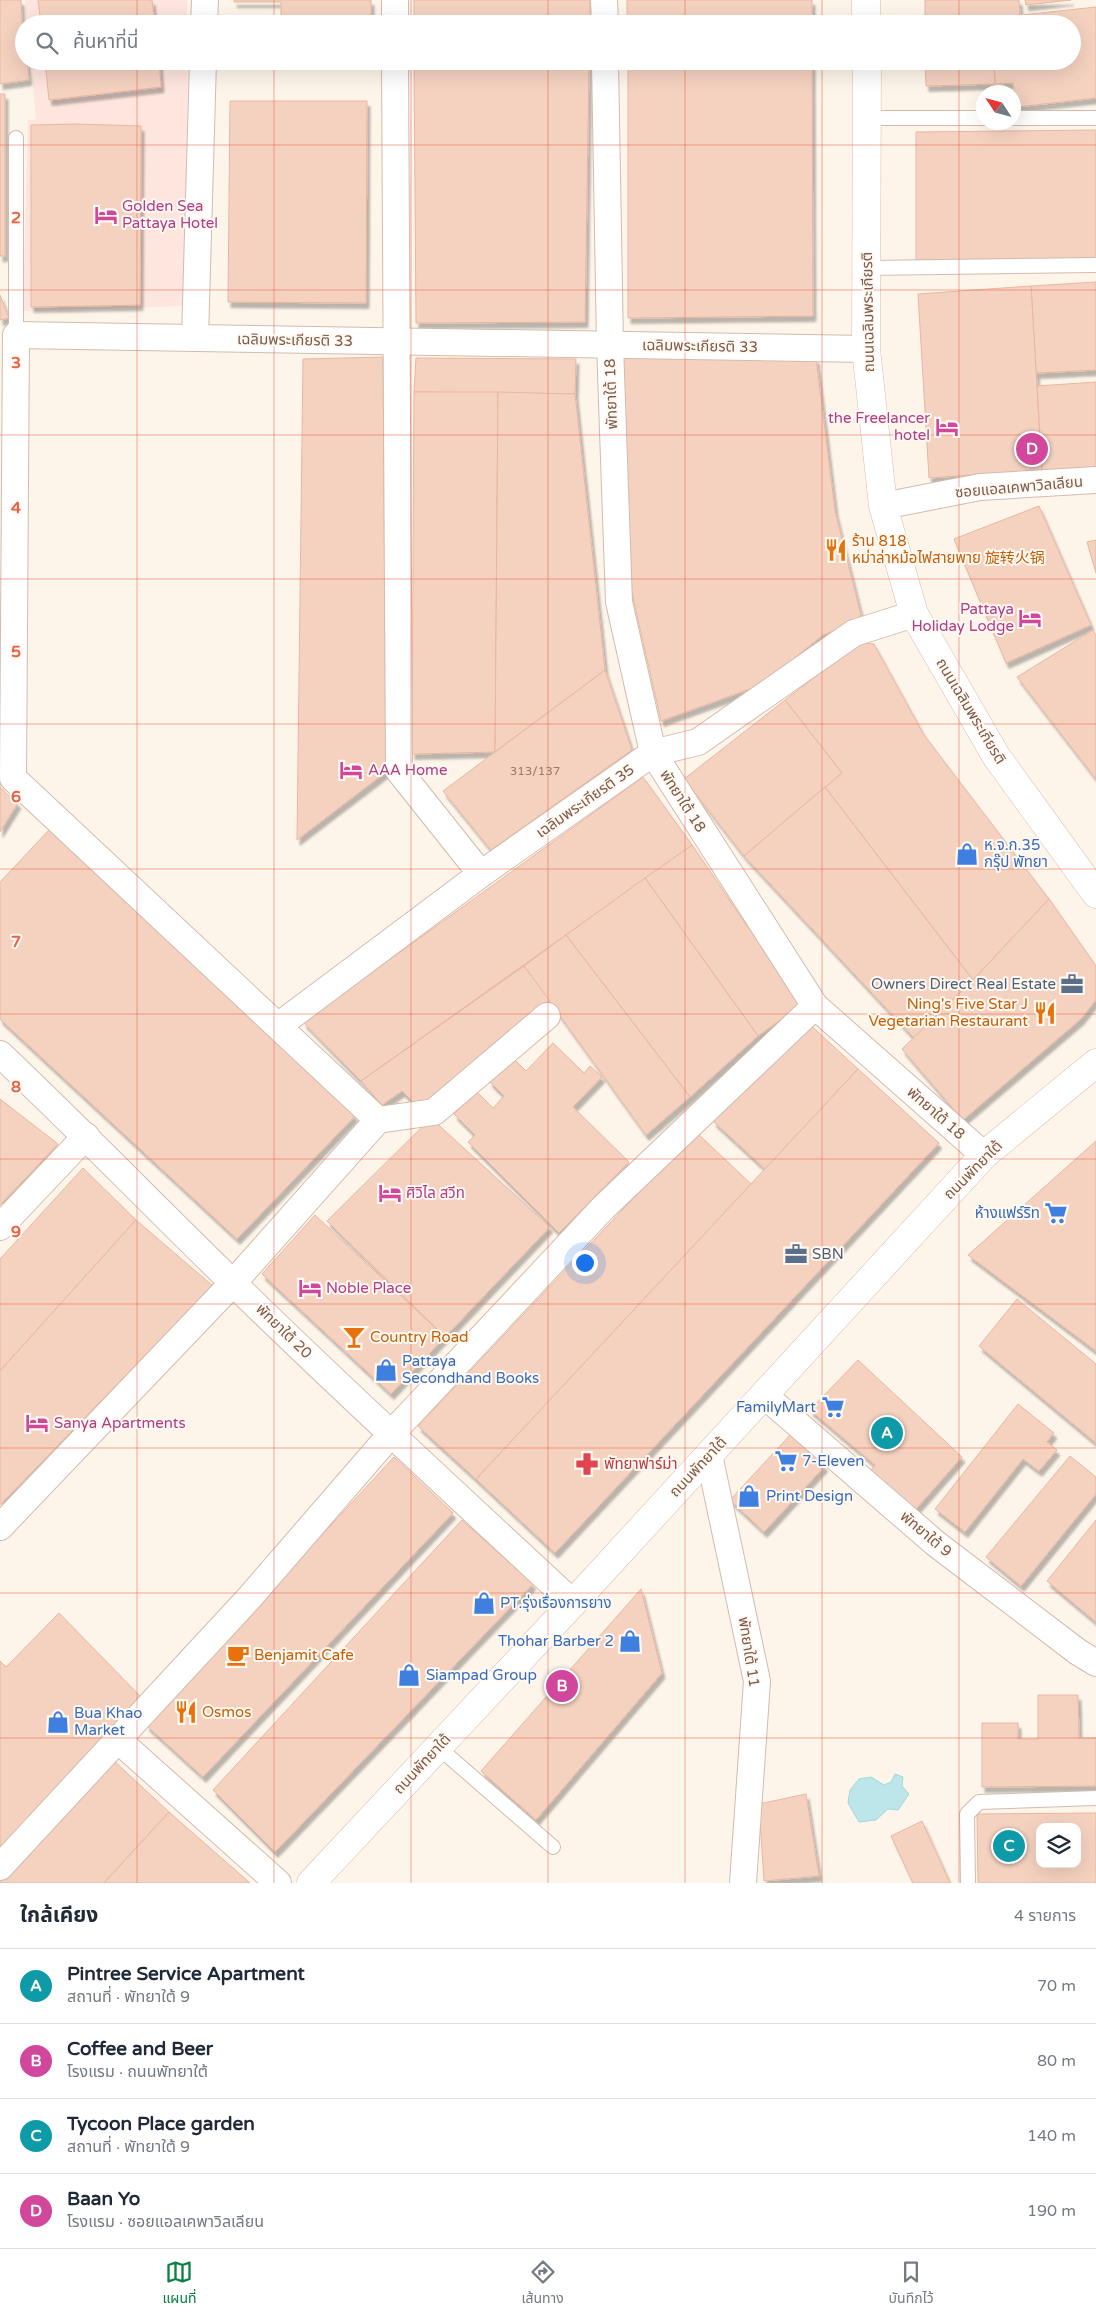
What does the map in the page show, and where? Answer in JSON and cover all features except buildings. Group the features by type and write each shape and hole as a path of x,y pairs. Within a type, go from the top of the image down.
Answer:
{"main road":[{"path":"866,0 866,15"},
{"name":"ถนนเฉลิมพระเกียรติ","path":"867,70 866,349 883,506 914,614 996,756 1096,894"},
{"name":"ถนนพัทยาใต้","path":"311,1883 573,1603 984,1155 1096,1063"}],"street":[{"path":"204,15 205,0"},
{"path":"395,0 395,15"},
{"path":"604,0 605,15"},
{"path":"195,338 204,70"},
{"path":"395,70 399,771 480,874"},
{"name":"พัทยาใต้ 18","path":"605,70 610,345 619,602 653,753 815,1006 984,1155"},
{"path":"16,335 7,613 13,778 378,1120"},
{"name":"เฉลิมพระเกียรติ 33","path":"16,335 866,349"},
{"name":"ซอยแอลเคพาวิลเลียน","path":"883,506 980,488 1096,480"},
{"name":"เฉลิมพระเกียรติ 35","path":"278,1026 480,874 653,753 698,742 854,633 914,614"},
{"path":"0,1867 250,1597 391,1434 603,1208 815,1006"},
{"path":"0,1527 233,1283 378,1120 434,1112 547,1016"},
{"name":"พัทยาใต้ 20","path":"0,1054 86,1136 233,1283 391,1434 573,1603"},
{"path":"0,1227 86,1136"},
{"name":"พัทยาใต้ 9","path":"764,1395 935,1543 1078,1652 1096,1662"},
{"name":"พัทยาใต้ 11","path":"709,1455 757,1681 743,1883"},
{"path":"118,1740 278,1883"}],"lane":[{"path":"868,118 976,118"},
{"path":"1021,118 1096,118"},
{"path":"16,138 16,335"},
{"path":"866,268 1096,265"},
{"path":"438,1747 553,1847"},
{"path":"968,1883 967,1814 979,1802 1096,1798"}],"shaded area":[{"path":"25,0 187,0 187,15 26,15"},
{"name":"Golden Sea Pattaya Hotel","path":"32,70 188,70 185,306 23,311 28,120 36,120"}],"water":[{"path":"895,1774 903,1777 902,1786 909,1794 898,1810 888,1809 876,1820 859,1822 848,1803 850,1790 859,1779 871,1777 884,1785 891,1782"}],"place":[{"name":"Golden Sea Pattaya Hotel","path":"106,215"},
{"name":"the Freelancer hotel","path":"947,427"},
{"name":"Baan Yo","path":"1032,449"},
{"name":"ร้าน 818 หม่าล่าหม้อไฟสายพาย 旋转火锅","path":"836,550"},
{"name":"Pattaya Holiday Lodge","path":"1030,618"},
{"name":"AAA Home","path":"351,770"},
{"name":"ห.จ.ก.35 กรุ๊ป พัทยา","path":"967,854"},
{"name":"Owners Direct Real Estate","path":"1072,984"},
{"name":"Ning's Five Star J Vegetarian Restaurant","path":"1045,1013"},
{"name":"ศิวิไล สวีท","path":"390,1193"},
{"name":"ห้างแฟร์ริท","path":"1056,1213"},
{"name":"SBN","path":"796,1254"},
{"name":"Noble Place","path":"310,1288"},
{"name":"Country Road","path":"354,1337"},
{"name":"Pattaya Secondhand Books","path":"386,1370"},
{"name":"FamilyMart","path":"833,1407"},
{"name":"Sanya Apartments","path":"37,1423"},
{"name":"Pintree Service Apartment","path":"887,1433"},
{"name":"7-Eleven","path":"786,1461"},
{"name":"พัทยาฟาร์ม่า","path":"587,1464"},
{"name":"Print Design","path":"749,1496"},
{"name":"PT.รุ่งเรื่องการยาง","path":"484,1603"},
{"name":"Thohar Barber 2","path":"630,1641"},
{"name":"Benjamit Cafe","path":"238,1655"},
{"name":"Siampad Group","path":"409,1675"},
{"name":"Coffee and Beer","path":"562,1686"},
{"name":"Osmos","path":"186,1712"},
{"name":"Bua Khao Market","path":"58,1722"},
{"name":"Tycoon Place garden","path":"1009,1846"}]}
